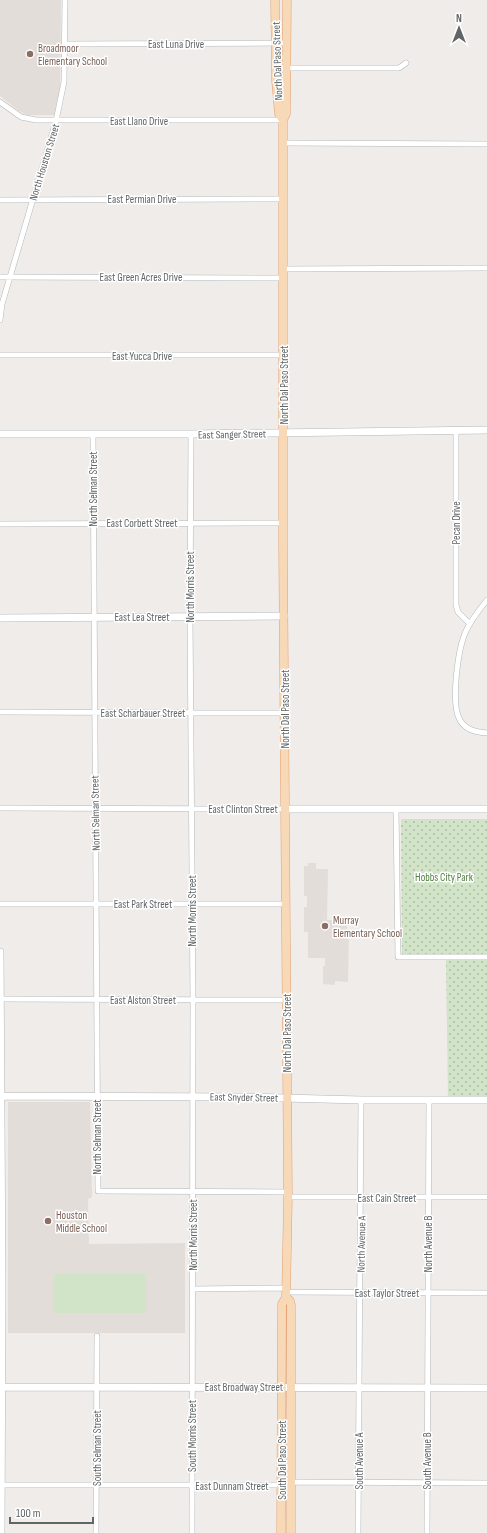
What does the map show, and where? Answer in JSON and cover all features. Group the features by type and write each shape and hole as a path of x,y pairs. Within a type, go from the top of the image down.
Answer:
{"main road":[{"name":"North Dal Paso Street","path":"275,0 275,43 279,114 283,120"},
{"name":"North Dal Paso Street","path":"288,0 286,114 283,120 283,523 287,1000 287,1292 291,1305 291,1387"},
{"name":"North Dal Paso Street","path":"281,1387 282,1304 287,1292"},
{"name":"South Dal Paso Street","path":"281,1387 281,1533"},
{"name":"South Dal Paso Street","path":"291,1387 291,1533"}],"street":[{"name":"North Houston Street","path":"0,320 2,304 56,121 64,82 65,0"},
{"name":"East Luna Drive","path":"65,44 288,43"},
{"path":"276,68 399,68 406,63"},
{"name":"East Llano Drive","path":"0,102 21,117 27,119 56,121 283,120"},
{"path":"283,143 487,144"},
{"name":"East Permian Drive","path":"0,200 283,199"},
{"name":"East Green Acres Drive","path":"0,277 283,274 487,268"},
{"name":"East Yucca Drive","path":"0,356 283,355"},
{"name":"Pecan Drive","path":"456,430 456,605 458,612 470,624"},
{"name":"East Sanger Street","path":"0,434 191,434 487,430"},
{"name":"North Selman Street","path":"93,434 98,1191"},
{"name":"North Morris Street","path":"191,434 190,712 193,1000 192,1387"},
{"name":"East Corbett Street","path":"0,524 283,523"},
{"path":"487,600 470,624 459,650 456,672 456,710 459,720 468,729 474,732 487,733"},
{"name":"East Lea Street","path":"0,618 94,616 284,616"},
{"name":"East Scharbauer Street","path":"0,712 285,713"},
{"name":"East Clinton Street","path":"0,808 487,809"},
{"path":"396,809 398,957 487,956"},
{"name":"East Park Street","path":"0,904 286,904"},
{"path":"0,952 1,1533"},
{"name":"East Alston Street","path":"0,999 287,1000"},
{"name":"East Snyder Street","path":"0,1096 487,1100"},
{"name":"North Avenue A","path":"360,1388 361,1100"},
{"name":"North Avenue B","path":"427,1388 429,1100"},
{"name":"East Cain Street","path":"98,1191 193,1192 361,1198 487,1197"},
{"name":"East Taylor Street","path":"193,1289 287,1292 487,1294"},
{"path":"96,1387 97,1336"},
{"name":"East Broadway Street","path":"0,1387 487,1388"},
{"name":"South Selman Street","path":"96,1387 96,1533"},
{"name":"South Morris Street","path":"192,1387 192,1533"},
{"name":"South Avenue A","path":"358,1533 360,1388"},
{"name":"South Avenue B","path":"427,1388 427,1533"},
{"name":"East Dunnam Street","path":"0,1485 192,1486 282,1485 291,1482 487,1483"}],"shaded area":[{"name":"Broadmoor Elementary School","path":"0,0 61,0 60,88 54,115 27,115 19,111 0,96"},
{"name":"Murray Elementary School","path":"308,863 316,863 316,869 328,869 327,920 347,920 347,931 349,931 348,982 335,981 335,985 323,984 323,966 325,966 325,958 308,958 308,932 304,932 304,907 307,907 307,896 304,896 304,866 308,866"},
{"name":"Houston Middle School","path":"8,1102 90,1102 92,1197 88,1199 89,1244 185,1243 185,1333 8,1333"}],"green space":[{"name":"Hobbs City Park","path":"401,819 487,819 487,1097 448,1097 446,960 402,955"},
{"path":"54,1274 146,1274 146,1313 54,1313"}],"place":[{"name":"Broadmoor Elementary School","path":"30,54"},
{"name":"Murray Elementary School","path":"325,926"},
{"name":"Houston Middle School","path":"48,1221"}]}
